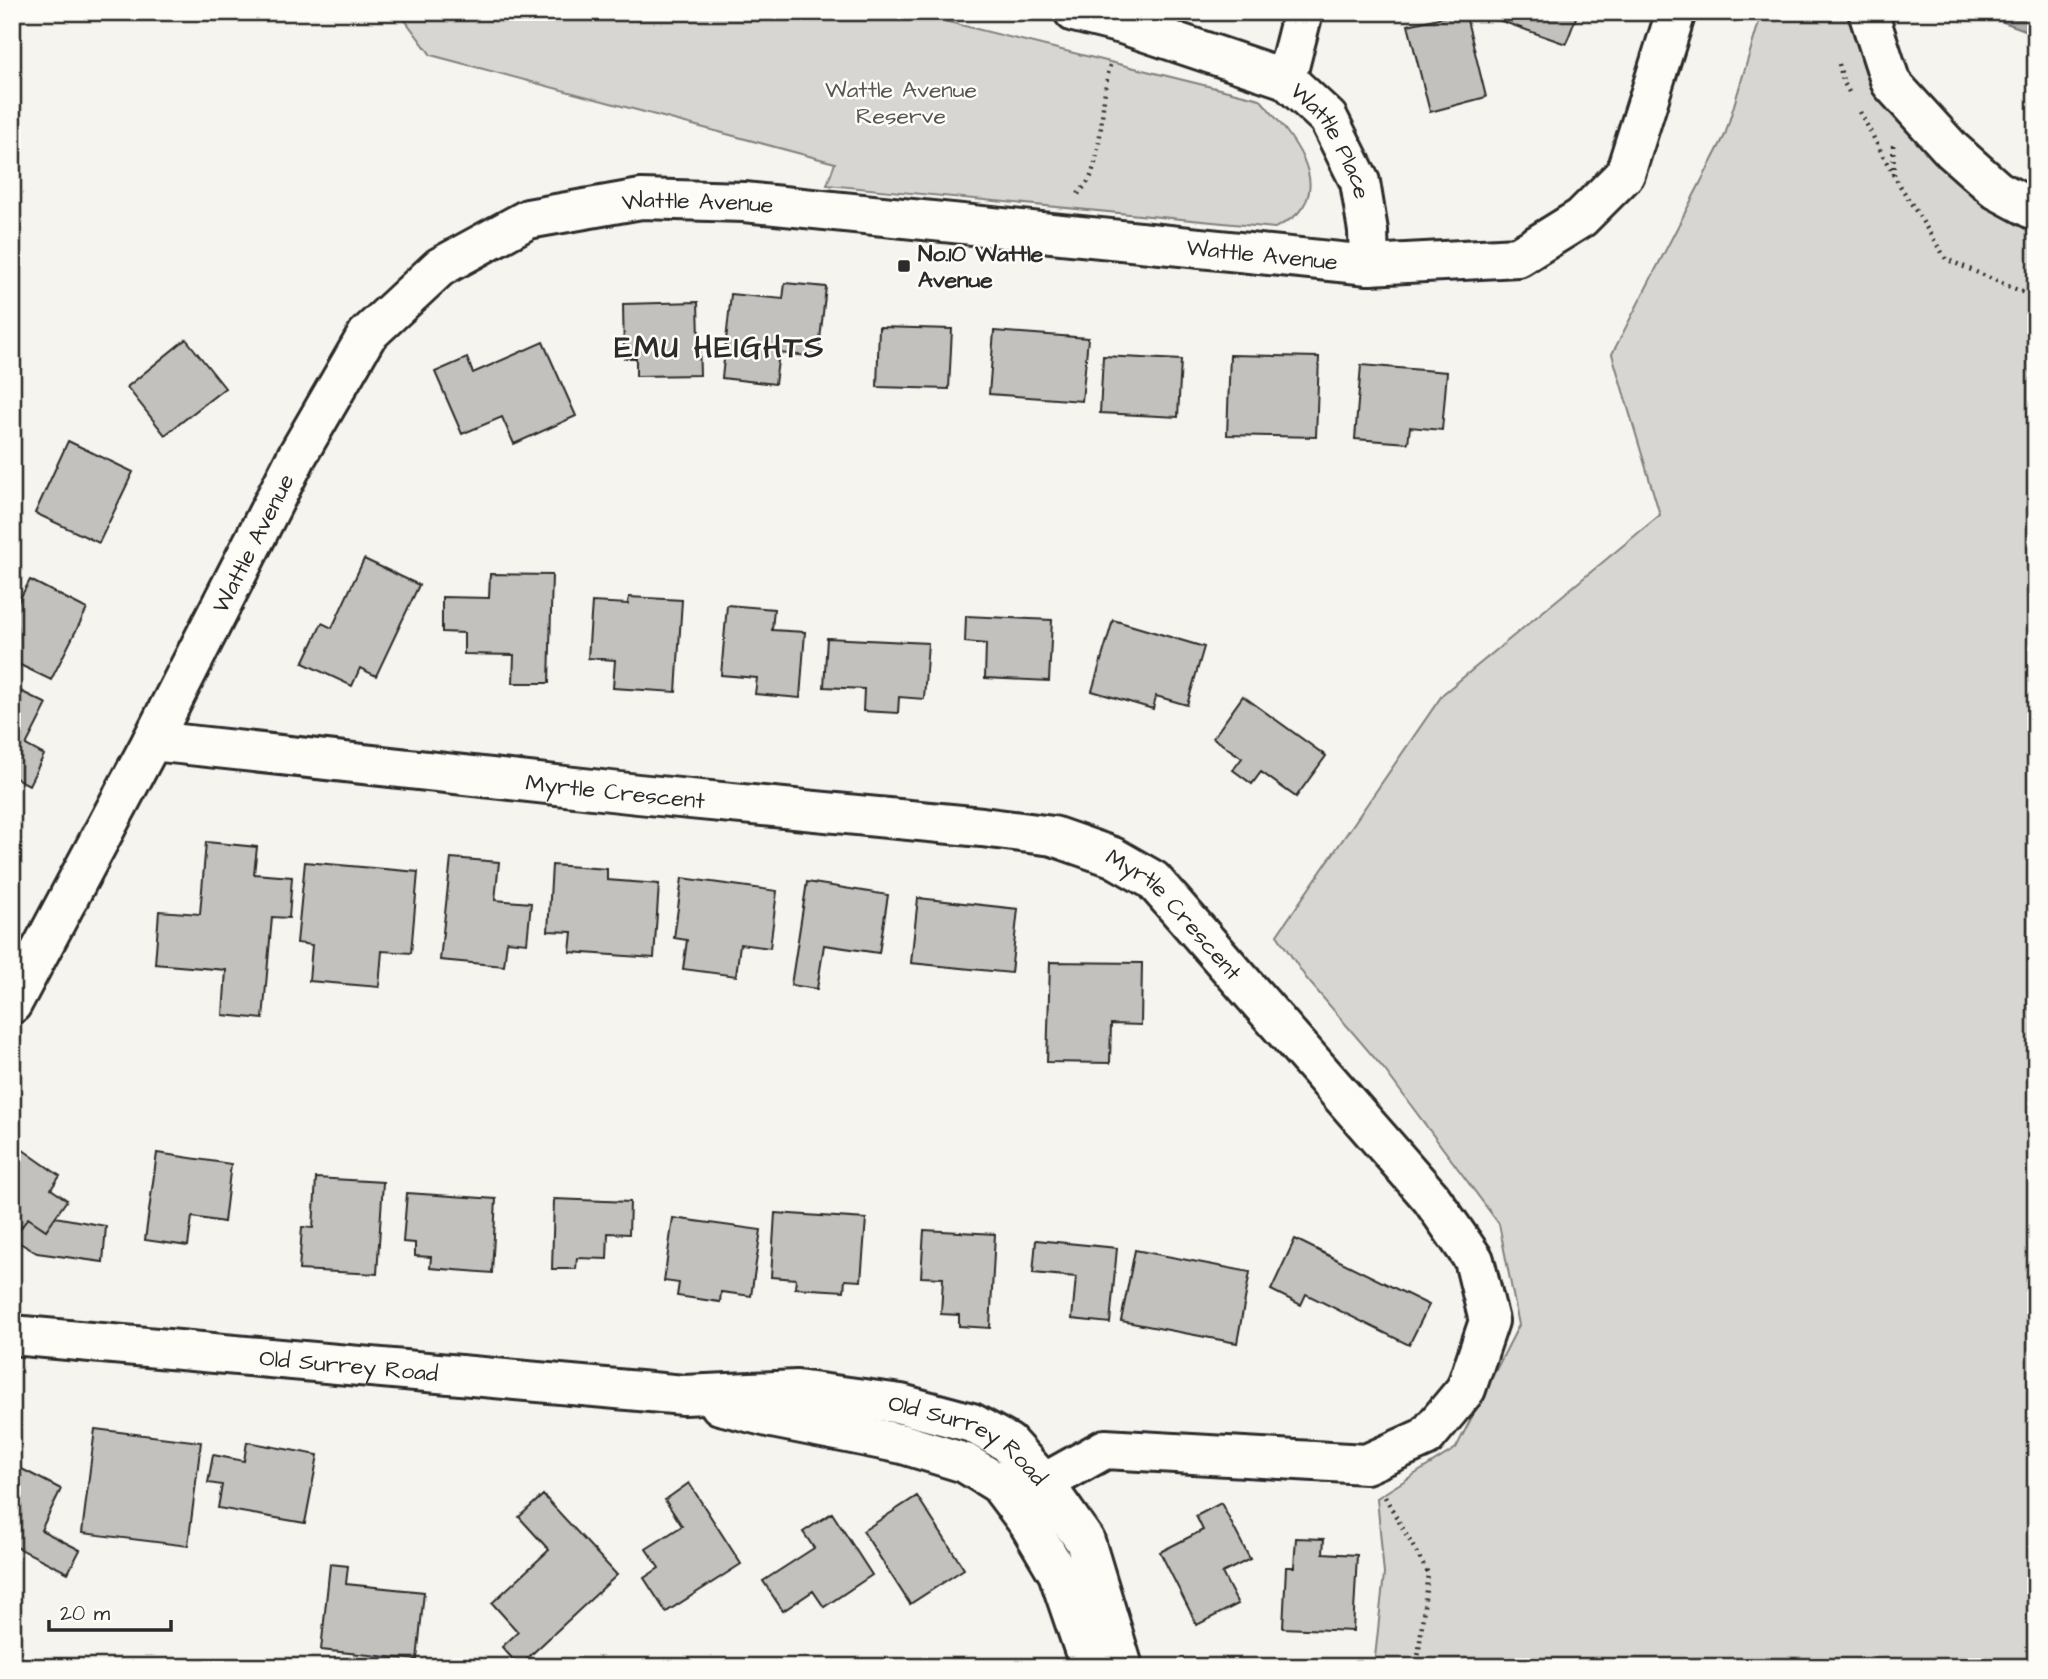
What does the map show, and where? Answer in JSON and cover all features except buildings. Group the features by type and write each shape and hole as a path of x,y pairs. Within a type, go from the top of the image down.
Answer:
{"street":[{"name":"Wattle Place","path":"1074,12 1124,18 1286,79 1328,118 1360,182 1368,231 1369,265"},
{"path":"1286,79 1303,12"},
{"name":"Wattle Avenue","path":"12,1004 152,741 297,456 367,335 440,267 528,219 641,199 744,202 1369,265 1518,257 1581,218 1625,174 1676,12"},
{"path":"1868,12 1891,83 1961,158 1997,190 2036,211"},
{"name":"Myrtle Crescent","path":"152,741 1054,836 1112,857 1153,880 1431,1198 1474,1260 1489,1321 1466,1389 1426,1437 1366,1464 1105,1449 1044,1483"},
{"name":"Old Surrey Road","path":"12,1335 684,1395 796,1390 901,1404 972,1423 1008,1443 1044,1483 1085,1541 1124,1667"},
{"name":"Old Surrey Road","path":"684,1395 772,1418 903,1444 965,1463 999,1484 1029,1524 1058,1573 1090,1667"}],"path":[{"path":"1838,58 1843,81 1849,93"},
{"path":"1097,150 1105,83"},
{"path":"1856,105 1895,176 1946,259 2036,298"},
{"path":"1366,1464 1428,1573 1417,1667"}],"green space":[{"name":"Wattle Avenue Reserve","path":"399,12 908,12 1260,99 1300,153 1310,184 1307,199 1296,215 1275,228 827,185 835,163 431,55"},
{"path":"1762,12 1868,12 1891,83 2036,211 2036,1667 1374,1667 1384,1574 1377,1498 1456,1448 1519,1325 1499,1224 1384,1069 1306,978 1277,935 1443,694 1660,515 1612,354 1725,135"}],"shaded area":[{"path":"1976,12 2036,12 2036,34"}],"place":[{"name":"No.10 Wattle Avenue","path":"904,266"}],"district":[{"name":"EMU HEIGHTS","path":"720,347"}]}
